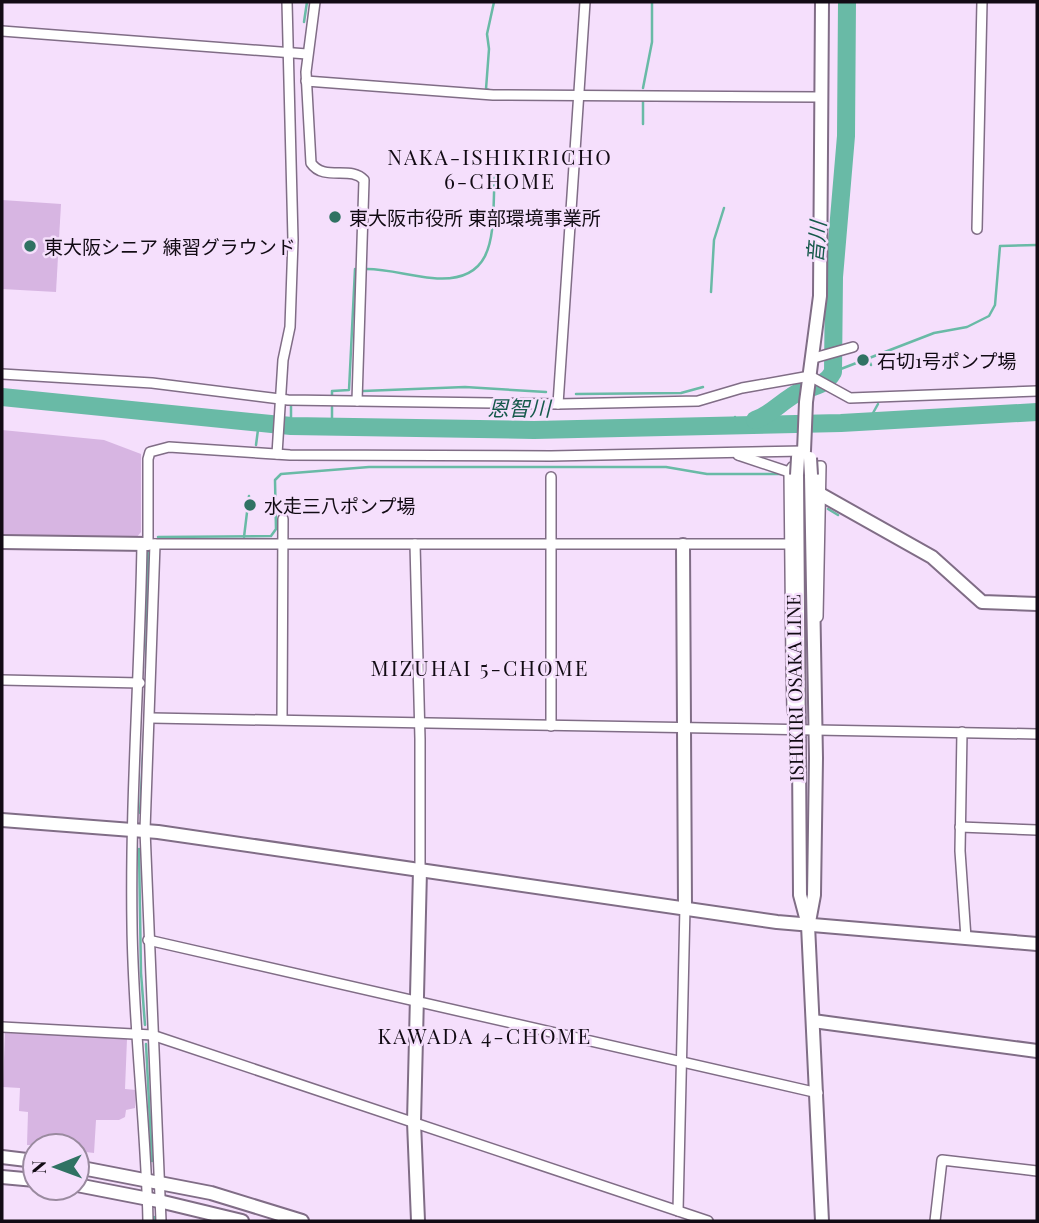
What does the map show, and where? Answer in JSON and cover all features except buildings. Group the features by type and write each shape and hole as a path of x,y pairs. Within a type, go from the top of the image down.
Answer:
{"street":[{"path":"277,452 289,327 293,240 287,2"},
{"path":"314,2 306,81 312,165 321,172 358,175 363,180 357,401"},
{"path":"558,404 585,2"},
{"name":"ISHIKIRI OSAKA LINE","path":"822,2 820,357 810,376 804,453 799,474 800,895 808,925 822,1221"},
{"path":"977,229 982,2"},
{"path":"2,31 307,54"},
{"path":"306,81 480,94 821,97"},
{"path":"820,357 852,347"},
{"path":"2,374 152,383 280,400 558,404 698,401 742,388 810,376 829,389 850,398 1037,391"},
{"path":"152,1182 152,1035 139,830 140,683 150,452 174,447 277,452 551,456 804,453"},
{"path":"731,452 799,474"},
{"path":"799,474 792,467 821,466 820,604 812,646"},
{"path":"799,474 790,544 792,710 799,730"},
{"name":"ISHIKIRI OSAKA LINE","path":"799,474 812,646 815,730 814,895 808,925"},
{"path":"551,477 551,726"},
{"path":"820,494 932,557 980,601 1037,604"},
{"path":"282,719 283,519"},
{"path":"2,542 282,545 790,544"},
{"path":"148,544 151,718 132,928 153,1199 148,1221"},
{"path":"415,544 420,870 414,1122 418,1221"},
{"path":"678,1211 685,907 683,545"},
{"path":"2,680 140,683"},
{"path":"151,718 1037,734"},
{"path":"961,732 961,827 966,938"},
{"path":"2,820 139,830 808,925 1037,944"},
{"path":"961,827 1037,830"},
{"path":"148,940 416,999 818,1093"},
{"path":"813,1021 1037,1051"},
{"path":"2,1027 152,1035 708,1221"},
{"path":"2,1157 21,1159"},
{"path":"935,1221 942,1160 1037,1171"},
{"path":"91,1170 211,1193 302,1221"},
{"path":"2,1177 21,1179"},
{"path":"91,1188 153,1199 242,1221"},
{"path":"153,1199 161,1221"}],"shaded area":[{"name":"東大阪シニア 練習グラウンド","path":"2,200 61,204 56,292 2,289"},
{"path":"2,430 104,440 141,454 141,532 136,538 2,535"},
{"path":"5,1033 127,1039 125,1089 136,1090 135,1108 126,1110 125,1117 119,1120 96,1120 94,1153 91,1153 91,1132 27,1132 28,1112 19,1111 20,1088 3,1087"}],"waterway":[{"path":"304,22 307,2"},
{"path":"489,90 486,89 489,49 487,34 494,2"},
{"path":"643,88 652,42 652,2"},
{"name":"音川","path":"755,420 797,393 825,382 833,372 834,277 846,136 847,2"},
{"path":"643,100 643,124"},
{"path":"367,269 432,278 455,278 471,272 482,261 489,247 495,173"},
{"path":"711,292 714,240 724,208"},
{"path":"833,372 934,333 967,327 989,316 995,305 1000,246 1037,245"},
{"path":"332,397 332,391 349,390 355,269"},
{"path":"868,358 871,365"},
{"name":"音川","path":"827,368 833,362"},
{"path":"363,391 465,387 546,392"},
{"path":"576,394 681,393 703,387"},
{"name":"恩智川","path":"2,397 291,426 534,430 841,423 1037,412"},
{"path":"868,422 878,404"},
{"path":"291,406 291,426"},
{"path":"332,407 332,427"},
{"name":"恩智川","path":"735,417 736,427"},
{"path":"256,445 259,422"},
{"path":"158,537 271,536 276,529 275,480 281,474 369,467 666,467 707,474 781,474"},
{"path":"244,537 249,496"},
{"path":"828,509 838,515"},
{"path":"146,668 148,552"},
{"path":"140,813 145,716"},
{"path":"139,849 141,973 145,1025"},
{"path":"146,1044 152,1161"}],"place":[{"name":"東大阪市役所 東部環境事業所","path":"335,217"},
{"name":"東大阪シニア 練習グラウンド","path":"30,246"},
{"name":"石切1号ポンプ場","path":"863,360"},
{"name":"水走三八ポンプ場","path":"250,505"}],"district":[{"name":"NAKA-ISHIKIRICHO 6-CHOME","path":"500,168"},
{"name":"MIZUHAI 5-CHOME","path":"480,667"},
{"name":"KAWADA 4-CHOME","path":"485,1035"}]}
